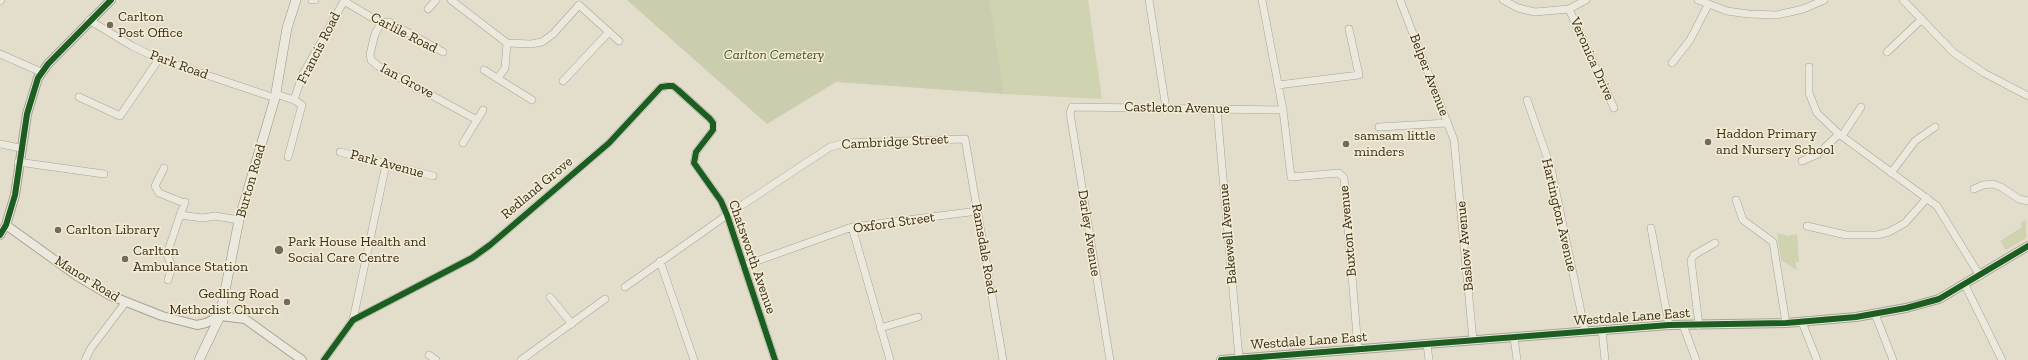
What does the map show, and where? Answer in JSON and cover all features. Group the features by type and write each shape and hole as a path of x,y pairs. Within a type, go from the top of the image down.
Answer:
{"main road":[{"name":"Burton Road","path":"199,360 220,316 239,220 275,96 288,28 296,0"}],"street":[{"path":"0,235 6,225 15,195 20,148 27,114 41,72 89,20 110,0"},
{"name":"Francis Road","path":"275,96 294,100 302,76 342,0"},
{"name":"Carlile Road","path":"342,0 381,23 389,22 443,52"},
{"path":"428,9 436,0"},
{"path":"451,0 507,43 531,44 542,42 553,34 576,3 619,41"},
{"path":"1149,0 1166,108"},
{"name":"Buxton Avenue","path":"1262,0 1283,110 1291,177 1338,173 1344,178 1358,349"},
{"name":"Belper Avenue","path":"1400,0 1447,123 1456,151"},
{"path":"1503,0 1518,8 1535,12 1569,9 1586,0"},
{"path":"1698,0 1727,11 1748,14 1777,15 1803,9 1824,0"},
{"path":"1903,0 1954,53 1970,65 2028,96"},
{"path":"1672,63 1690,40 1708,5"},
{"name":"Veronica Drive","path":"1569,9 1614,108"},
{"path":"1888,52 1922,19"},
{"name":"Park Road","path":"89,20 132,46 158,59 275,96"},
{"name":"Ian Grove","path":"381,23 375,34 370,54 374,64 477,120"},
{"path":"1278,85 1359,75 1349,29"},
{"path":"563,81 609,32"},
{"path":"498,78 505,68 507,43"},
{"path":"0,54 41,72"},
{"path":"79,97 120,116 158,59"},
{"path":"1809,67 1809,93 1817,113 1841,135 1937,206 1944,215 1980,276"},
{"path":"484,70 532,100"},
{"name":"Redland Grove","path":"324,360 353,320 472,258 490,245 609,143 661,87 673,86 713,123 713,130 693,157 697,167"},
{"path":"288,157 302,105 294,100"},
{"name":"Hartington Avenue","path":"1527,100 1551,168 1585,331"},
{"name":"Castleton Avenue","path":"1072,107 1283,110"},
{"name":"Darley Avenue","path":"1072,107 1070,113 1110,360"},
{"path":"1802,161 1818,154 1841,135 1861,107"},
{"path":"463,144 483,110"},
{"name":"Bakewell Avenue","path":"1217,110 1240,359"},
{"path":"1379,127 1447,123"},
{"path":"1891,173 1916,141 1936,127"},
{"name":"Ramsdale Road","path":"965,139 1003,360"},
{"name":"Cambridge Street","path":"625,287 727,215 830,147 845,143 965,139"},
{"path":"0,144 20,148"},
{"name":"Baslow Avenue","path":"1456,151 1473,340"},
{"name":"Park Avenue","path":"340,152 433,176"},
{"path":"18,162 104,174"},
{"path":"353,320 386,164"},
{"name":"Chatsworth Avenue","path":"697,167 721,201 727,215 775,360"},
{"path":"164,168 155,186 159,194 185,203 167,254 172,267 168,280"},
{"path":"1974,189 1983,184 1993,184 2002,187 2019,199 2028,201"},
{"path":"1807,226 1846,235 1877,235 1889,232 1905,223 1927,198"},
{"path":"1736,200 1743,220 1773,242 1786,323"},
{"name":"Oxford Street","path":"743,266 852,227 978,211"},
{"path":"180,214 203,218 215,216 239,220"},
{"name":"Manor Road","path":"6,225 90,284 125,302 162,316 197,325 206,323 220,316"},
{"path":"852,227 890,360"},
{"path":"1651,228 1669,325"},
{"path":"1699,325 1691,260 1694,255 1715,243"},
{"name":"Westdale Lane East","path":"1221,360 1669,325 1786,323 1875,314 1939,300 2028,246"},
{"path":"660,262 694,360"},
{"path":"1965,285 2002,360"},
{"path":"550,297 572,324"},
{"path":"521,360 605,299"},
{"path":"85,360 91,348 125,302"},
{"path":"1875,314 1893,360"},
{"path":"220,316 245,319 302,360"},
{"path":"880,328 918,317"},
{"path":"1802,322 1817,360"},
{"path":"1683,325 1696,360"},
{"path":"1602,330 1605,360"},
{"path":"1514,337 1517,360"},
{"path":"1427,344 1429,360"},
{"path":"530,353 535,360"},
{"path":"429,354 436,360"}],"green space":[{"name":"Carlton Cemetery","path":"627,0 990,0 1004,94 836,82 767,124"},
{"path":"990,0 1088,0 1102,99 1004,94"},
{"path":"2026,220 2026,238 2006,250 2000,241 2022,227 2020,223"},
{"path":"1777,233 1788,236 1797,234 1799,262 1796,262 1796,270 1781,260"}],"cycle path":[{"path":"0,235 6,225 15,195 27,114 38,78 48,64 111,0"},
{"path":"324,360 353,320 472,258 490,245 609,143 661,87 668,86 673,86 678,90 713,123 713,130 696,152 694,163 721,201 727,215 775,360"},
{"path":"1221,360 1669,325 1786,323 1856,317 1906,308 1939,299 2028,246"}],"place":[{"name":"Carlton Post Office","path":"110,25"},
{"name":"Haddon Primary and Nursery School","path":"1708,142"},
{"name":"samsam little minders","path":"1346,144"},
{"name":"Carlton Library","path":"58,230"},
{"name":"Park House Health and Social Care Centre","path":"279,250"},
{"name":"Carlton Ambulance Station","path":"125,259"},
{"name":"Gedling Road Methodist Church","path":"287,302"}]}
